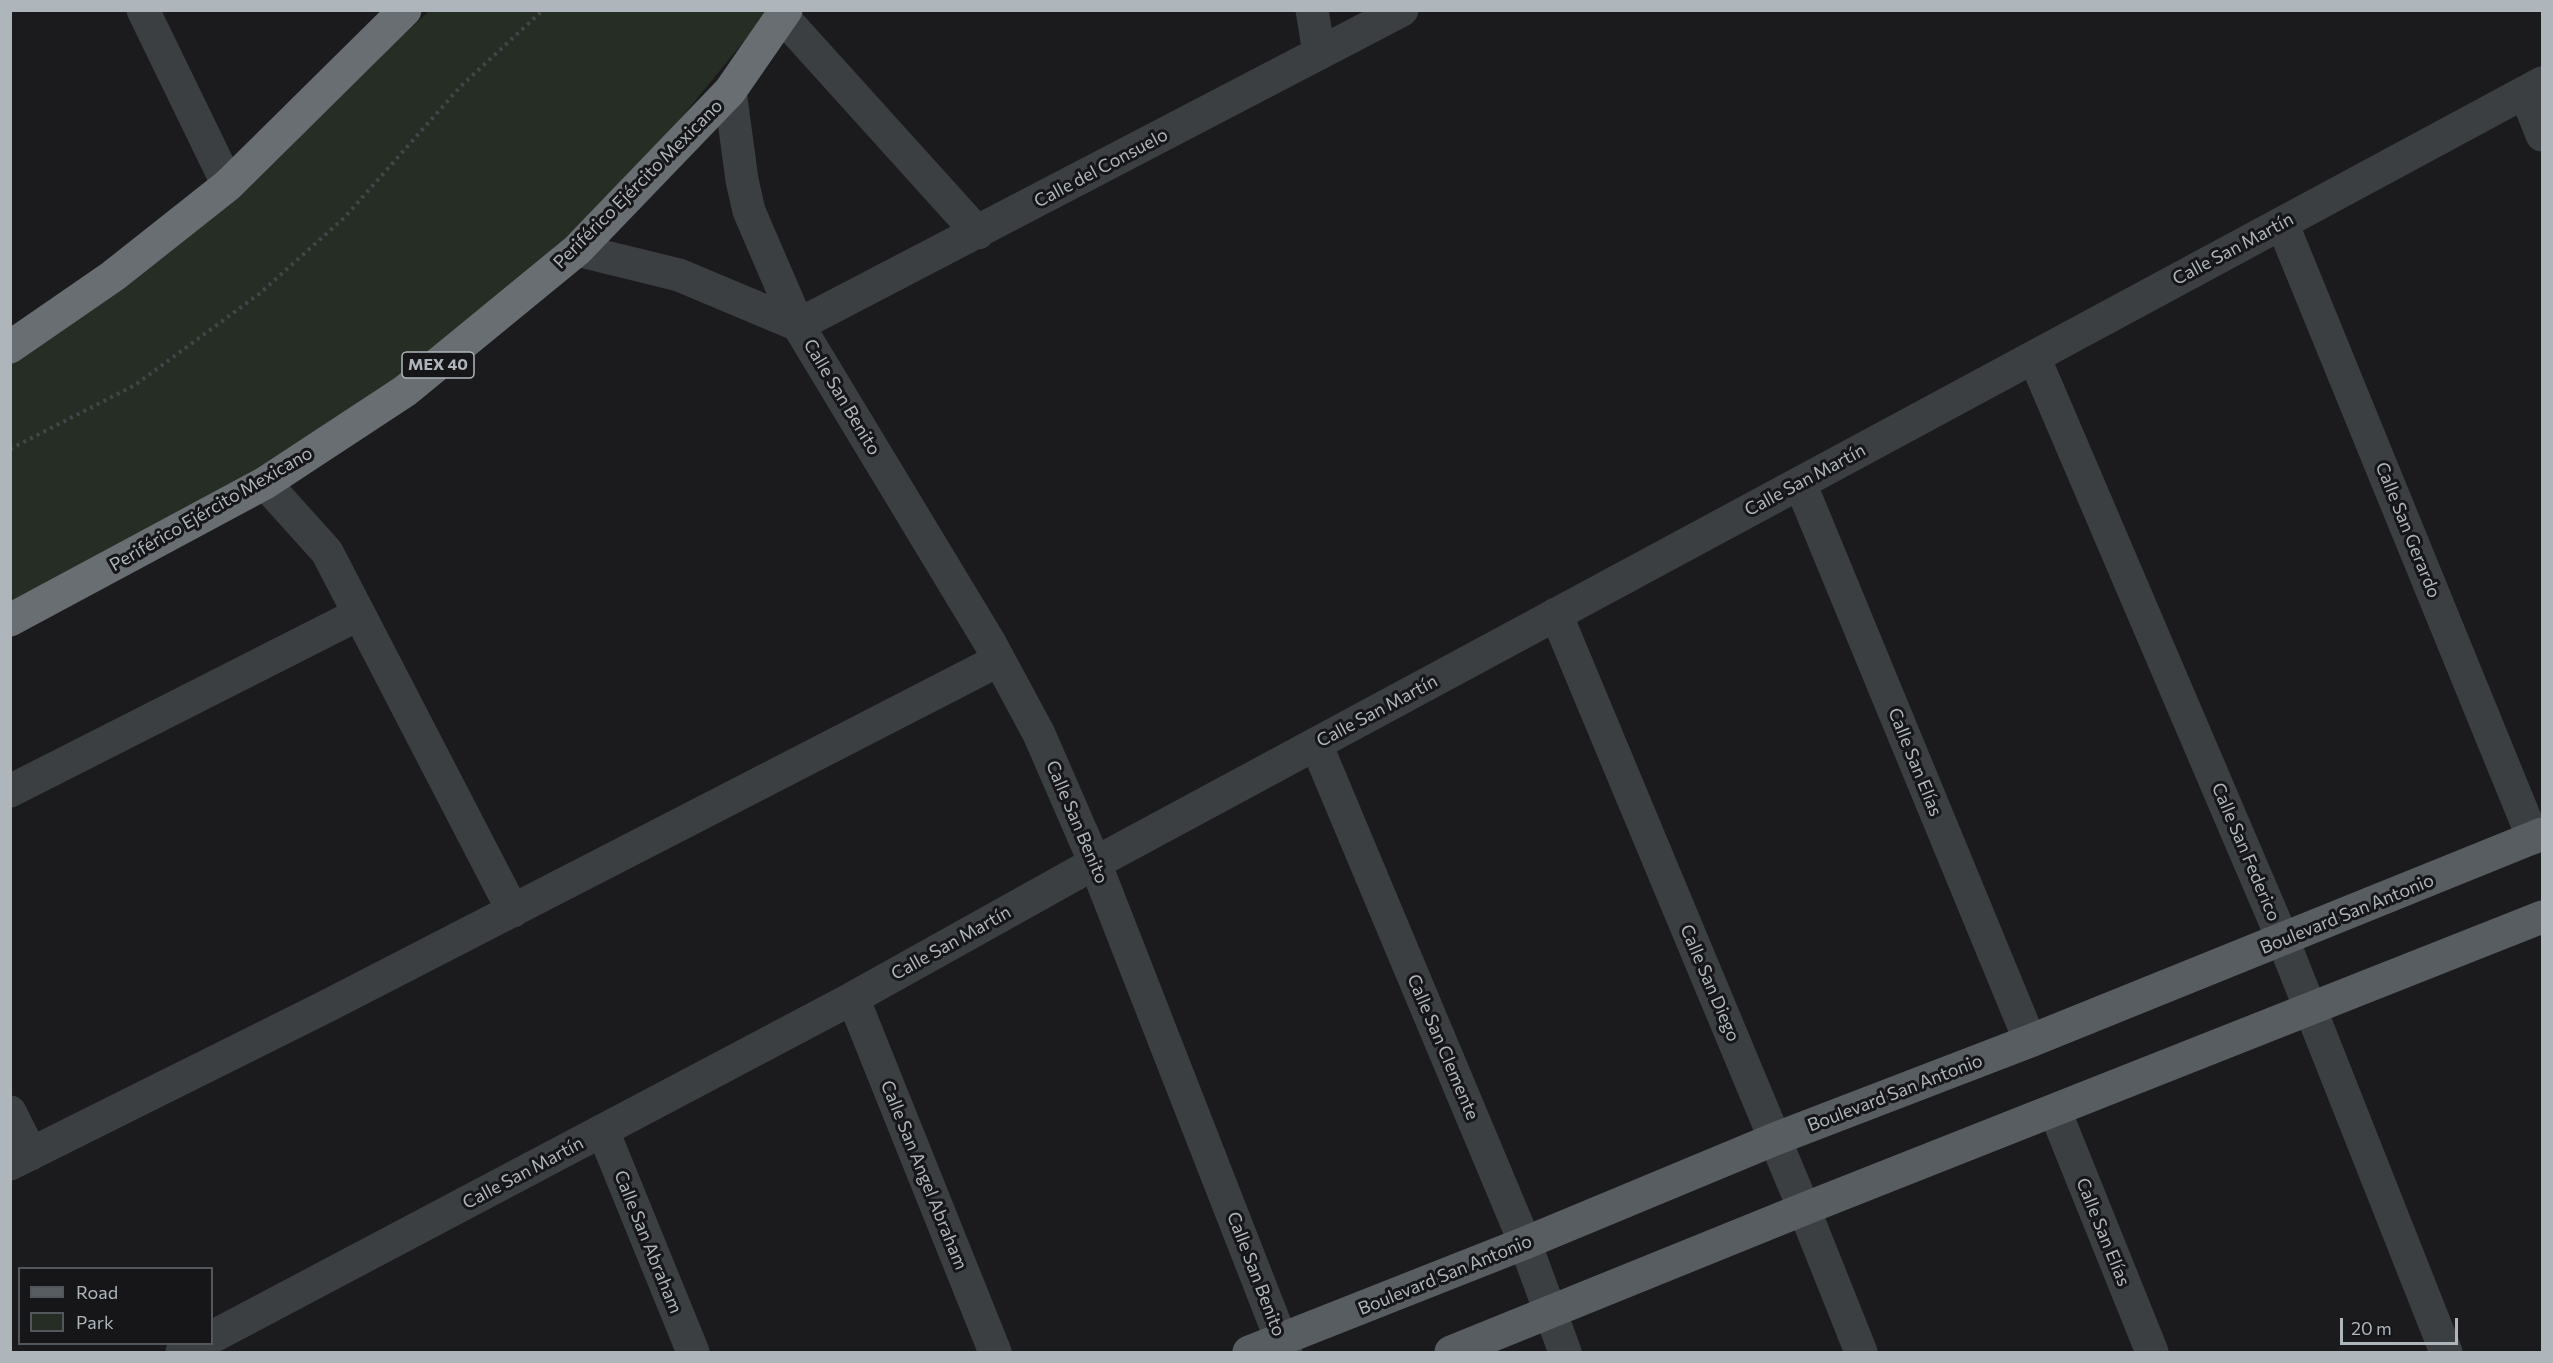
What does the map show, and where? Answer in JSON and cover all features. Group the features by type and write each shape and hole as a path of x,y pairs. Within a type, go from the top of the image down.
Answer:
{"highway":[{"path":"10,347 112,276 228,184 405,10"},
{"name":"Periférico Ejército Mexicano","path":"10,620 264,483 405,392 576,250 730,91 784,13"}],"main road":[{"name":"Boulevard San Antonio","path":"1249,1353 1284,1346 1775,1139 2030,1041 2538,836"},
{"path":"1451,1353 1804,1209 2542,917"}],"street":[{"path":"143,10 228,184"},
{"path":"1312,10 1319,53"},
{"name":"Calle del Consuelo","path":"798,325 1402,10"},
{"path":"784,13 978,233"},
{"path":"2534,87 2542,135"},
{"name":"Calle San Martín","path":"213,1336 853,998 1095,862 2534,87"},
{"name":"Calle San Benito","path":"730,91 742,180 749,212 798,325 999,660 1039,734 1095,862 1284,1346"},
{"name":"Calle San Gerardo","path":"2282,223 2538,836"},
{"name":"Calle San Benito","path":"576,250 679,275 798,325"},
{"name":"Calle San Federico","path":"2034,357 2283,940 2446,1353"},
{"path":"264,483 327,552 513,911"},
{"name":"Calle San Elías","path":"1800,483 2030,1041"},
{"path":"10,791 359,614"},
{"name":"Calle San Diego","path":"1556,614 1804,1209 1861,1353"},
{"path":"10,1112 21,1159 513,911 999,660"},
{"name":"Calle San Clemente","path":"1316,744 1525,1243 1565,1353"},
{"name":"Calle San Angel Abraham","path":"853,998 995,1353"},
{"name":"Calle San Elías","path":"2055,1111 2152,1353"},
{"name":"Calle San Abraham","path":"603,1131 693,1353"},
{"path":"182,1353 197,1345"}],"path":[{"path":"10,449 135,385 259,294 345,217 460,87 543,10"}],"green space":[{"path":"429,11 767,11 634,175 458,337 223,495 11,603 10,355 234,193"}]}
